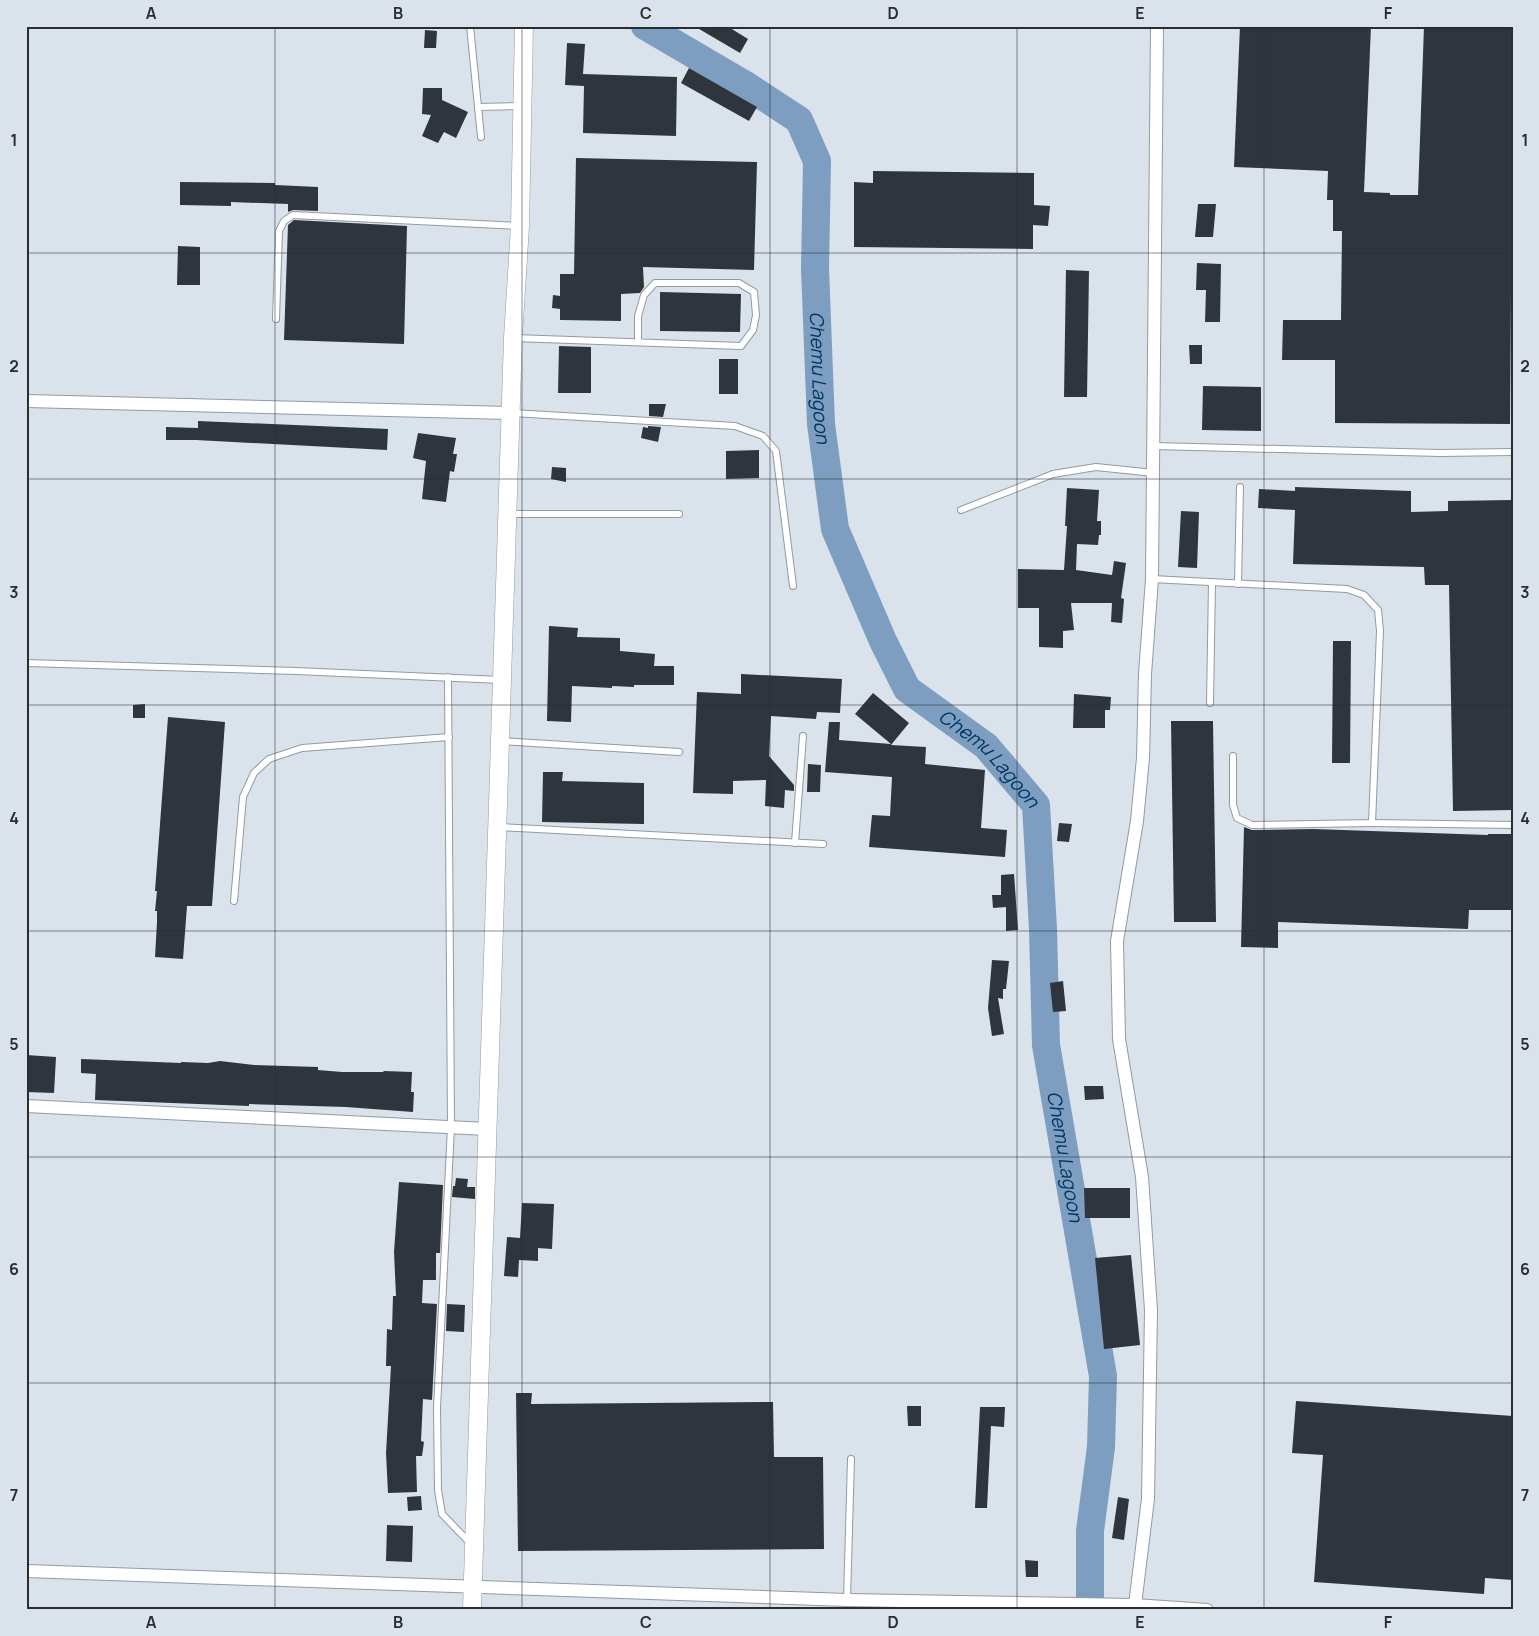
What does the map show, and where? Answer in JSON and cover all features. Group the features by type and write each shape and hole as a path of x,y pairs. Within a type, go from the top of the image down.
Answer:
{"street":[{"path":"472,1610 513,338 520,226 524,26"},
{"path":"1135,1605 1148,1499 1151,1310 1142,1177 1119,1039 1117,941 1137,821 1143,758 1145,674 1152,579 1157,26"},
{"path":"26,401 511,413"},
{"path":"26,1106 487,1129"},
{"path":"26,1571 847,1600 1135,1605 1207,1610"}],"lane":[{"path":"470,26 481,137"},
{"path":"478,107 522,106"},
{"path":"276,319 279,231 284,221 293,215 520,226"},
{"path":"513,338 740,346 754,330 756,315 754,292 739,283 654,283 644,295 638,316 638,342"},
{"path":"511,413 735,426 763,436 776,451 793,586"},
{"path":"1154,446 1440,453 1513,452"},
{"path":"961,510 1054,474 1096,467 1154,473"},
{"path":"1238,584 1240,487"},
{"path":"508,514 679,514"},
{"path":"1152,579 1347,590 1364,595 1378,610 1380,631 1372,823"},
{"path":"1210,703 1212,582"},
{"path":"26,663 296,670 502,680"},
{"path":"448,677 451,1128 437,1408 438,1490 442,1514 474,1546"},
{"path":"795,843 803,736"},
{"path":"234,901 243,797 254,773 269,759 302,748 448,738"},
{"path":"500,741 679,752"},
{"path":"1233,756 1233,805 1237,818 1252,825 1372,823 1513,825"},
{"path":"497,827 823,844"},
{"path":"847,1600 851,1459"}],"building":[{"path":"694,26 727,26 748,39 740,53"},
{"path":"1240,26 1371,26 1364,192 1390,193 1390,195 1418,195 1424,26 1513,26 1510,424 1335,423 1335,360 1282,360 1283,320 1341,320 1342,231 1333,231 1333,200 1327,200 1328,171 1234,167"},
{"path":"425,30 437,31 436,48 424,48"},
{"path":"567,43 585,44 583,74 677,77 676,136 583,133 584,86 565,85"},
{"path":"689,68 757,107 749,121 681,83"},
{"path":"423,88 442,88 442,100 468,112 456,138 444,132 438,143 422,136 431,115 422,114"},
{"path":"576,158 757,162 754,270 643,267 644,287 640,293 621,294 621,321 560,320 560,309 552,308 553,295 560,296 560,274 574,274"},
{"path":"873,171 1034,173 1034,205 1050,206 1048,226 1033,225 1033,249 854,247 854,182 873,183"},
{"path":"180,182 275,183 275,185 318,187 318,211 293,210 288,212 288,204 231,202 231,206 180,205"},
{"path":"1198,204 1216,204 1213,237 1195,237"},
{"path":"294,220 407,226 404,344 284,340 288,225"},
{"path":"178,246 200,247 200,285 177,285"},
{"path":"1197,263 1221,264 1220,322 1205,322 1206,290 1196,290"},
{"path":"1066,270 1089,271 1087,397 1064,397"},
{"path":"660,292 741,294 740,332 660,331"},
{"path":"1189,345 1202,345 1202,364 1190,364"},
{"path":"559,346 591,347 591,393 558,393"},
{"path":"719,359 738,359 738,394 719,394"},
{"path":"1203,386 1261,387 1261,431 1202,430"},
{"path":"649,404 666,404 663,417 649,416"},
{"path":"198,421 388,429 387,450 166,440 166,427 198,428"},
{"path":"648,426 661,427 658,442 641,438 643,427 648,428"},
{"path":"418,433 456,438 453,454 457,454 454,472 450,471 446,502 422,499 426,461 413,458"},
{"path":"759,450 759,478 726,479 726,451"},
{"path":"552,467 566,468 566,482 551,479"},
{"path":"1295,487 1411,491 1411,512 1448,511 1448,501 1513,500 1513,810 1453,811 1449,585 1425,585 1424,567 1293,564 1295,510 1258,508 1259,489 1295,491"},
{"path":"1067,488 1099,490 1097,521 1101,521 1101,535 1099,535 1098,545 1077,544 1076,570 1112,575 1114,561 1126,563 1121,598 1124,599 1122,623 1111,622 1112,603 1071,603 1074,630 1063,631 1063,648 1039,647 1039,608 1018,608 1018,569 1064,570"},
{"path":"1181,511 1199,512 1197,568 1178,567"},
{"path":"549,626 578,628 577,637 620,638 620,651 655,654 654,666 674,666 674,685 612,686 612,688 572,686 571,722 547,721"},
{"path":"1333,641 1351,641 1350,763 1332,763"},
{"path":"741,674 842,679 840,713 817,712 816,719 771,716 769,756 794,785 794,791 785,790 784,808 765,806 766,780 733,781 733,794 693,793 697,692 741,694"},
{"path":"873,693 909,723 891,745 926,747 925,764 985,770 981,828 1007,830 1005,857 869,847 872,815 890,816 892,777 825,772 829,722 840,722 839,740 891,744 855,714"},
{"path":"1074,694 1111,697 1110,710 1105,710 1105,728 1073,728"},
{"path":"145,704 145,718 133,718 133,705"},
{"path":"168,717 225,722 212,906 187,906 183,959 155,957 157,891 155,891"},
{"path":"1171,721 1213,721 1216,922 1174,922"},
{"path":"808,764 821,765 820,792 807,792"},
{"path":"543,772 563,772 562,781 644,783 644,824 542,822"},
{"path":"1059,823 1072,824 1069,842 1057,841"},
{"path":"1244,827 1252,830 1313,829 1488,835 1513,834 1513,910 1469,910 1468,929 1278,922 1278,948 1241,947"},
{"path":"1014,874 1018,930 1006,931 1006,907 993,908 992,895 1001,895 1001,875"},
{"path":"992,960 1009,961 1006,989 1003,989 1003,999 998,998 1004,1034 992,1036 988,1008"},
{"path":"1063,981 1066,1011 1053,1012 1050,983"},
{"path":"26,1055 56,1057 54,1093 26,1092"},
{"path":"81,1059 181,1063 220,1061 254,1065 318,1067 318,1070 342,1072 412,1072 413,1112 346,1107 249,1104 249,1106 95,1100 96,1074 81,1073"},
{"path":"1084,1086 1103,1086 1104,1099 1085,1100"},
{"path":"456,1178 468,1179 467,1187 475,1187 475,1199 452,1197"},
{"path":"399,1182 443,1185 440,1253 436,1253 436,1280 423,1280 422,1303 437,1304 432,1400 423,1399 421,1441 424,1442 422,1456 416,1456 417,1492 388,1493 386,1453 391,1366 386,1366 387,1329 392,1330 393,1296 396,1296 394,1252"},
{"path":"1084,1188 1130,1188 1130,1218 1085,1218"},
{"path":"522,1203 554,1204 552,1249 538,1248 538,1261 519,1260 518,1277 504,1276 507,1237 520,1238"},
{"path":"1131,1255 1140,1345 1104,1349 1095,1258"},
{"path":"447,1304 465,1305 464,1332 446,1331"},
{"path":"516,1393 532,1393 531,1404 773,1402 774,1457 823,1457 824,1549 518,1551"},
{"path":"1296,1401 1513,1416 1513,1580 1485,1578 1484,1594 1314,1582 1323,1455 1292,1453"},
{"path":"907,1406 921,1406 921,1426 908,1426"},
{"path":"980,1407 1005,1407 1004,1427 991,1426 987,1508 975,1508"},
{"path":"421,1496 422,1510 408,1511 407,1497"},
{"path":"1118,1497 1129,1499 1124,1540 1112,1538"},
{"path":"387,1525 413,1526 412,1562 386,1561"},
{"path":"1025,1560 1038,1561 1038,1577 1026,1577"}],"waterway":[{"name":"Chemu Lagoon","path":"645,26 744,84 799,120 817,161 815,269 821,424 835,529 883,641 907,689 986,746 1036,805 1043,929 1046,1045 1103,1376 1101,1447 1090,1531 1090,1610"}]}
